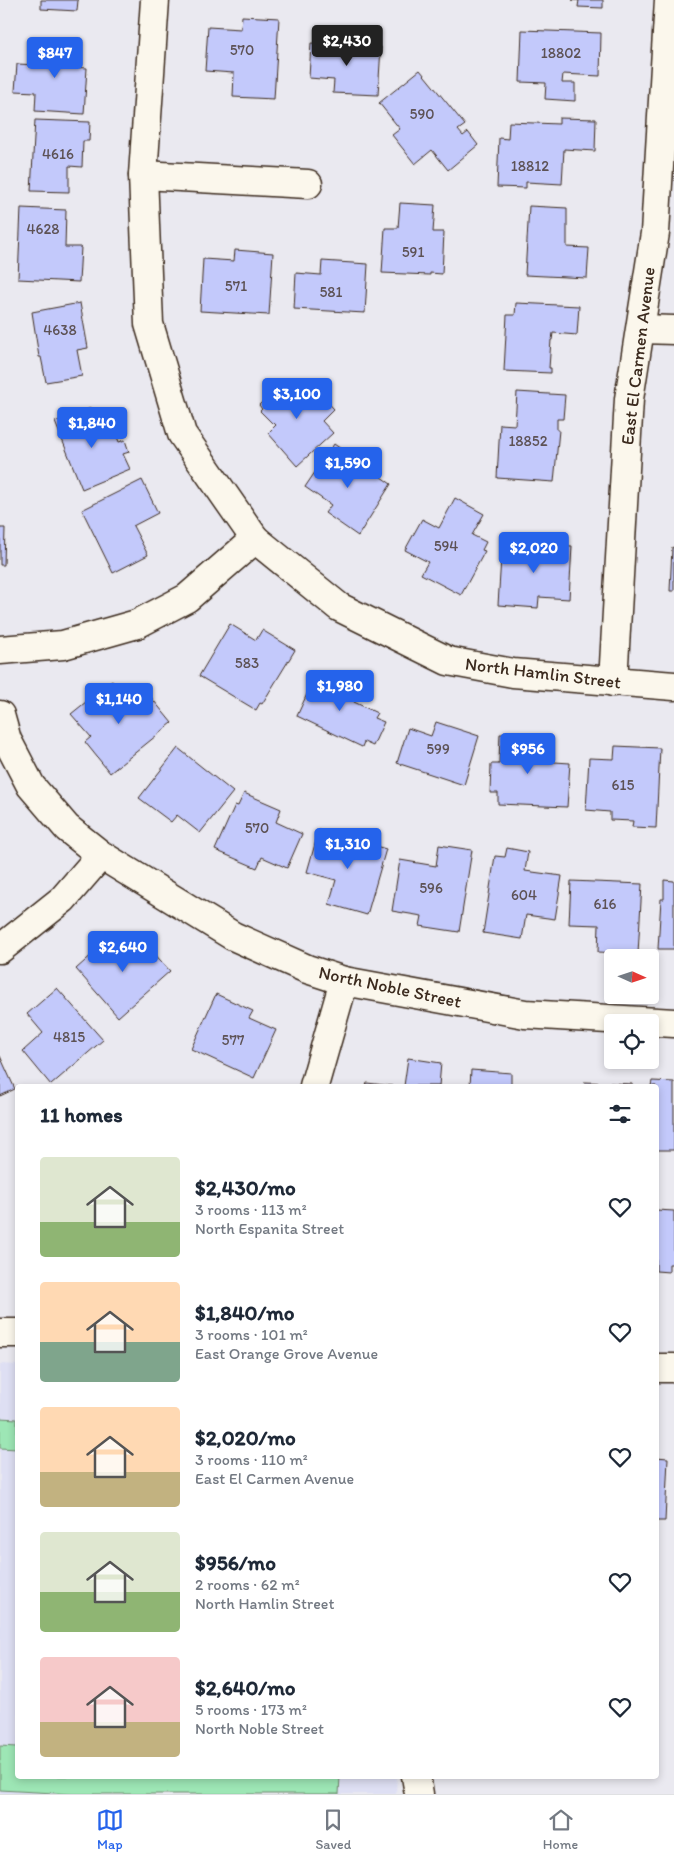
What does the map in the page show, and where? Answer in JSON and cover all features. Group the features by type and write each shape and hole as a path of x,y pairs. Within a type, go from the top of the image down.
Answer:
{"street":[{"name":"North Hamlin Street","path":"154,0 143,175 149,324 182,434 255,539 339,607 448,662 513,673 674,686"},
{"name":"East El Carmen Avenue","path":"612,682 629,399 654,233 669,0"},
{"path":"143,175 308,184"},
{"path":"641,328 674,330"},
{"path":"0,650 63,645 137,624 187,598 255,539"},
{"name":"North Noble Street","path":"0,715 7,740 31,786 67,828 101,856 233,936 307,969 344,981 525,1014 674,1023"},
{"path":"0,949 63,899 101,856"},
{"path":"315,1084 344,981"},
{"path":"0,1332 15,1334"},
{"path":"659,1368 674,1368"},
{"path":"416,1779 419,1794"}],"shaded area":[{"path":"0,1364 15,1365 15,1779 397,1779 396,1794 0,1794"}],"green space":[{"path":"0,1418 15,1419 15,1449 0,1448"},
{"path":"0,1746 15,1747 15,1779 340,1779 339,1794 72,1794 0,1790"}],"building":[{"path":"41,0 78,0 77,11 41,9"},
{"path":"579,0 603,0 603,8 578,7"},
{"path":"242,16 279,18 274,99 233,97 234,73 205,71 208,27 241,29"},
{"path":"522,30 601,33 600,76 563,74 562,83 575,83 575,101 545,99 546,83 520,82"},
{"path":"39,40 75,42 74,67 87,68 84,114 35,111 36,92 15,91 17,64 38,65"},
{"path":"311,43 381,47 378,95 333,93 334,80 309,78"},
{"path":"420,70 465,125 458,130 463,136 468,132 478,145 448,170 432,150 415,164 392,135 400,129 379,103"},
{"path":"559,118 596,119 595,151 564,149 562,184 526,182 526,188 497,187 499,138 508,139 509,122 559,124"},
{"path":"35,120 90,122 89,141 83,141 82,167 69,166 69,192 31,191"},
{"path":"400,203 435,205 433,232 444,232 442,274 382,273 385,228 398,228"},
{"path":"529,206 567,208 567,247 589,248 587,278 525,275"},
{"path":"21,208 66,210 65,247 81,247 79,282 18,279"},
{"path":"235,250 273,253 269,315 200,311 203,259 234,261"},
{"path":"322,261 368,264 365,313 294,309 296,273 321,275"},
{"path":"80,303 88,348 77,350 82,376 46,382 41,357 39,357 32,312"},
{"path":"516,303 579,306 577,335 553,333 549,368 551,368 551,373 504,371 507,315 515,315"},
{"path":"284,381 298,396 311,384 334,409 322,421 333,433 297,466 268,433 276,425 260,411 262,409 259,405"},
{"path":"517,392 565,395 563,419 557,419 557,430 559,430 554,482 497,478 500,424 515,425"},
{"path":"91,408 101,431 113,426 119,442 125,440 129,452 123,454 130,469 82,489 55,422"},
{"path":"334,444 391,484 358,536 325,513 331,505 305,487"},
{"path":"142,480 158,513 133,526 148,555 113,573 82,510"},
{"path":"455,498 484,514 472,535 486,542 482,550 485,551 461,595 421,574 428,562 405,550 422,519 439,528"},
{"path":"0,528 5,528 4,565 0,565"},
{"path":"502,542 572,546 569,599 539,597 538,608 498,605"},
{"path":"672,547 674,548 674,591 670,591"},
{"path":"230,624 256,640 262,630 295,650 262,704 260,703 256,710 199,676"},
{"path":"317,672 358,691 354,702 377,713 374,718 384,722 373,746 364,742 362,747 297,716"},
{"path":"112,681 135,708 150,696 172,723 110,773 85,742 91,737 71,714"},
{"path":"436,722 479,736 464,785 397,763 408,728 431,736"},
{"path":"500,734 540,735 539,761 570,763 567,807 498,804 498,793 490,793 491,764 499,764"},
{"path":"615,746 660,748 656,828 632,827 633,821 610,820 610,812 586,810 589,758 614,759"},
{"path":"178,748 233,792 200,833 177,815 171,822 139,798"},
{"path":"244,793 281,809 276,822 302,834 287,868 262,857 257,868 215,850 235,805 238,806"},
{"path":"319,830 386,849 367,915 329,904 336,880 307,872"},
{"path":"439,845 472,850 459,932 420,926 422,916 392,911 400,860 436,866"},
{"path":"507,848 528,852 525,871 562,876 555,919 526,915 522,939 483,933 495,856 505,857"},
{"path":"664,880 674,881 674,949 658,949 661,899 664,899"},
{"path":"571,881 642,884 638,949 604,949 604,952 598,952 599,925 569,924"},
{"path":"134,931 170,971 118,1017 76,969 104,944 110,952"},
{"path":"57,988 103,1040 50,1084 23,1051 43,1033 27,1014"},
{"path":"216,994 253,1011 249,1018 276,1030 254,1078 191,1049"},
{"path":"0,1056 15,1089 0,1096"},
{"path":"408,1058 441,1063 439,1084 404,1084"},
{"path":"471,1070 511,1073 511,1084 470,1084"},
{"path":"652,1081 674,1082 674,1150 659,1150 659,1084 651,1084"},
{"path":"585,1082 632,1084 585,1084"},
{"path":"659,1210 674,1211 674,1264 669,1264 669,1272 659,1271"},
{"path":"659,1457 668,1458 665,1521 659,1521"}]}
